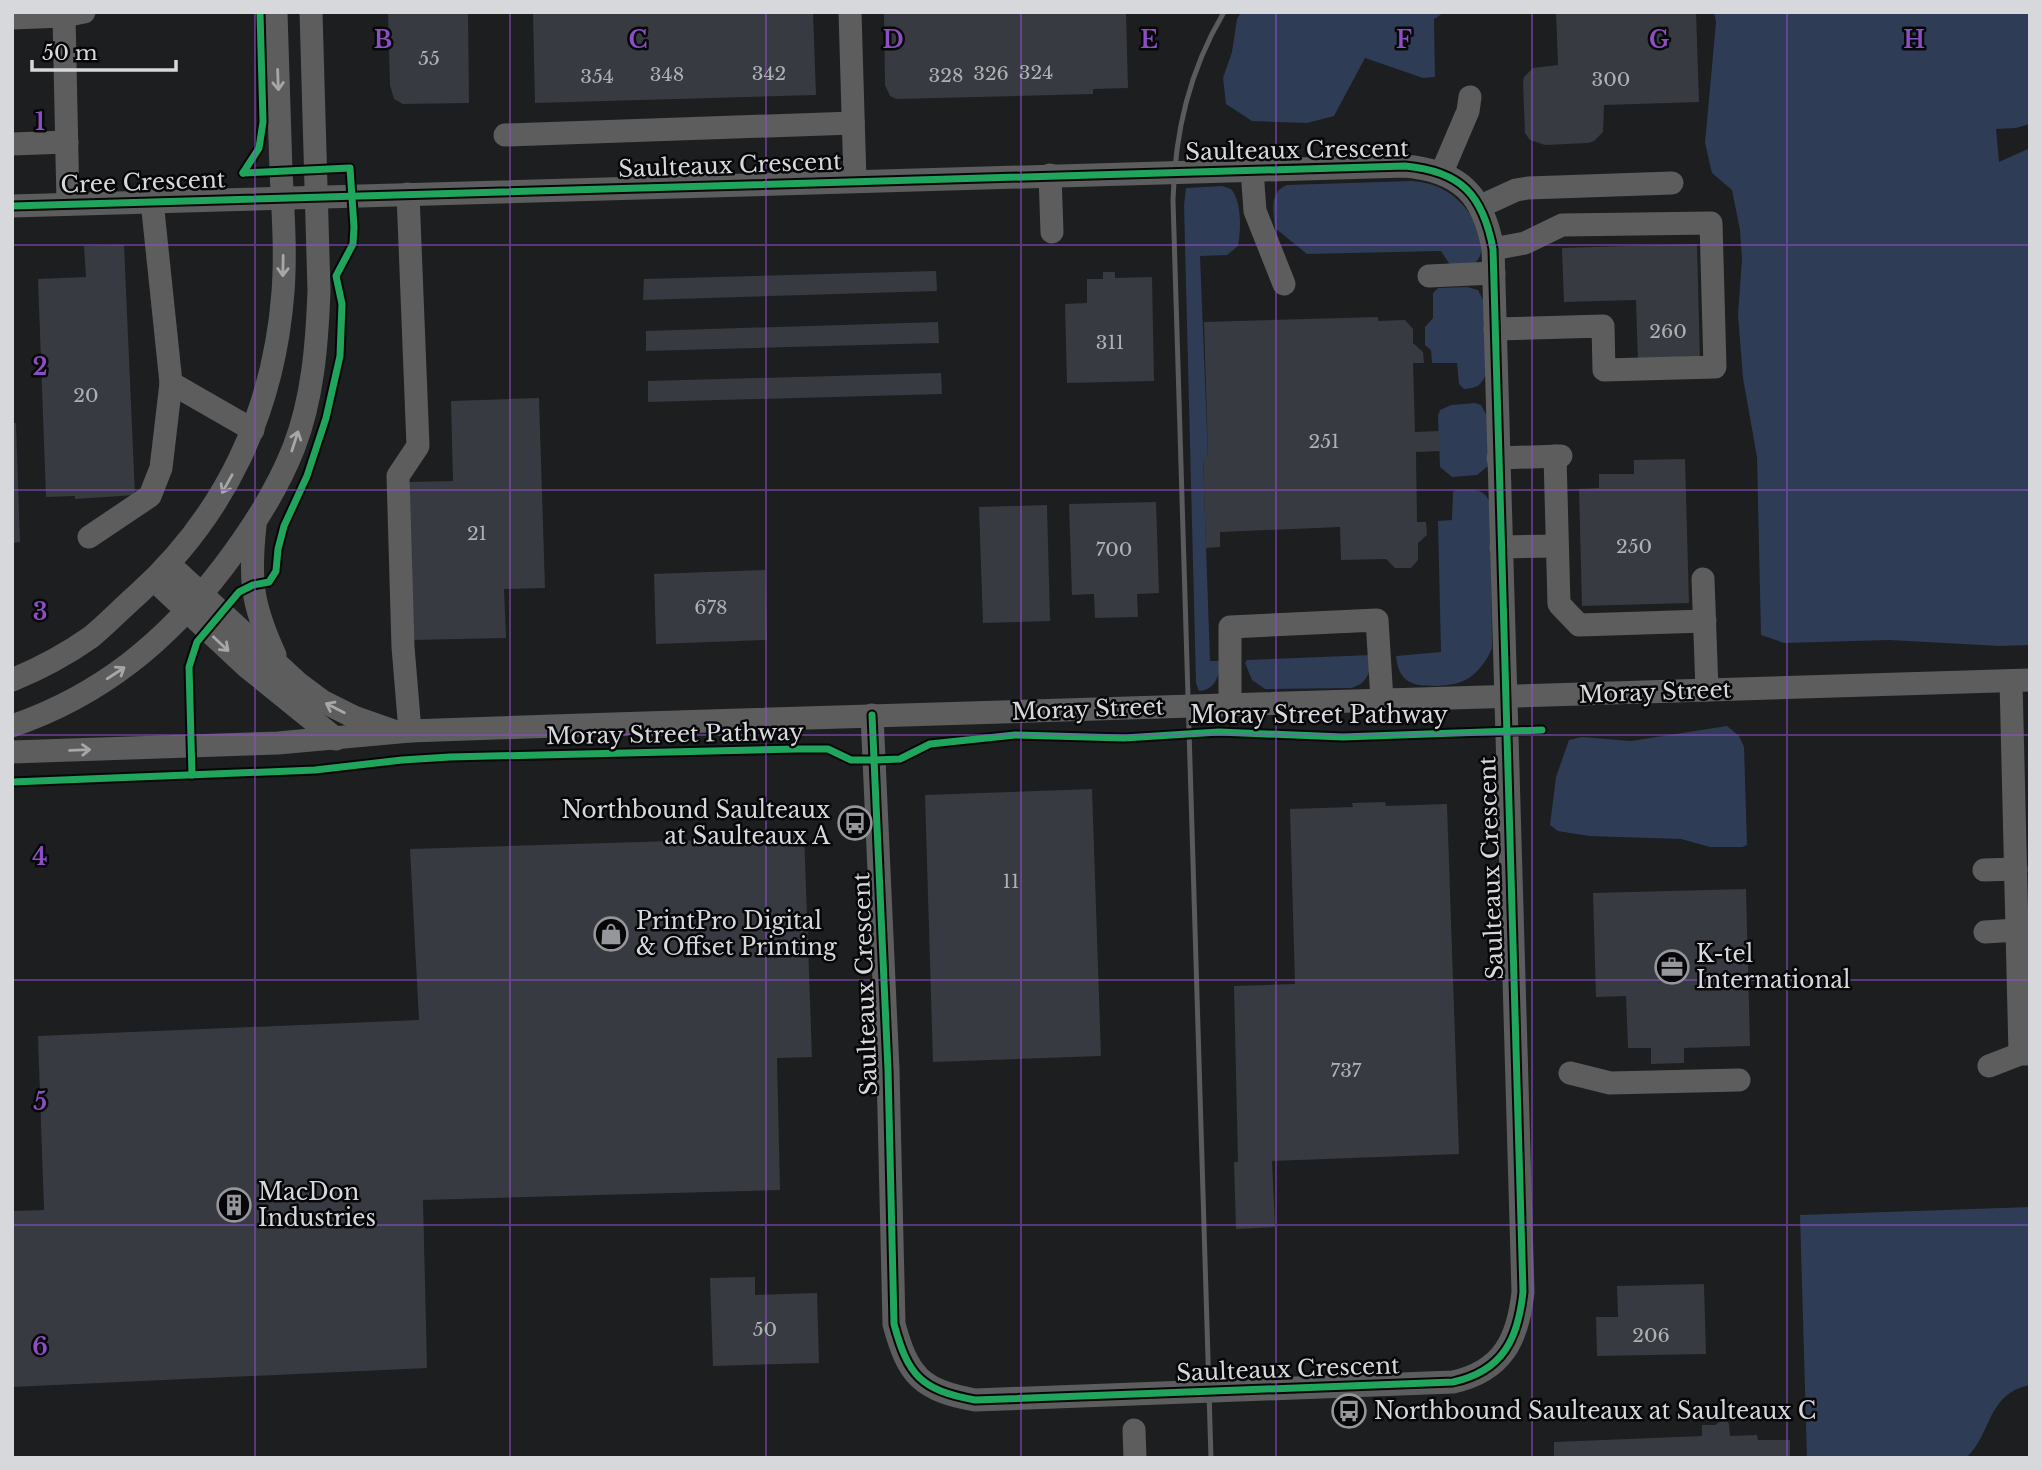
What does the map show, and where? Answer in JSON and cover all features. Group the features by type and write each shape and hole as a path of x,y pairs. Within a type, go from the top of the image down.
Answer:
{"street":[{"path":"12,680 91,637 161,572 194,537 244,453 274,363 283,292 276,12"},
{"path":"12,726 37,718 119,672 152,647 194,604 255,524 294,446 314,369 319,291 311,12"},
{"path":"850,12 855,181"},
{"path":"12,18 74,14 66,142 68,204"},
{"path":"1442,172 1468,111 1470,97"},
{"path":"505,135 853,123"},
{"path":"12,144 66,142"},
{"name":"Saulteaux Crescent","path":"316,196 1405,166 1442,172 1470,192 1481,206 1489,226 1494,273 1523,1292 1521,1313 1514,1336 1504,1354 1486,1370 1469,1379 1453,1382 1015,1399 975,1400 954,1396 934,1388 915,1375 906,1360 894,1324 889,1083 872,715"},
{"path":"1252,170 1255,211 1284,284"},
{"path":"1050,175 1052,232"},
{"path":"1481,206 1528,188 1672,183"},
{"path":"404,732 398,476 418,446 408,194"},
{"name":"Cree Crescent","path":"12,205 316,196"},
{"path":"89,537 150,496 161,468 171,383 152,201"},
{"path":"1493,249 1525,243 1562,225 1711,223 1715,367 1604,370 1603,326 1495,329"},
{"path":"1429,276 1494,273"},
{"path":"171,383 253,430"},
{"path":"1498,458 1558,456 1559,604 1579,625 1705,621"},
{"path":"255,524 251,564 254,597 279,664"},
{"path":"1501,547 1557,546"},
{"name":"Moray Street","path":"161,572 194,604 256,675 336,740"},
{"path":"1703,579 1707,690"},
{"name":"Moray Street","path":"194,604 279,664 322,701 354,717 404,732"},
{"path":"1230,705 1230,627 1377,620 1382,700"},
{"path":"1989,1066 2025,1054 2021,926 2015,869 2022,805 2020,680"},
{"name":"Moray Street","path":"12,752 336,740 404,732 872,715 2020,680"},
{"path":"1984,870 2015,869"},
{"path":"1986,932 2021,926"},
{"path":"1570,1073 1609,1083 1739,1080"},
{"path":"1134,1430 1135,1458"}],"shaded area":[{"path":"1241,12 1445,12 1434,19 1435,77 1423,78 1365,58 1334,116 1307,123 1252,121 1226,104 1223,78"},
{"path":"1714,12 2030,12 2030,124 1996,129 1999,162 2030,148 2030,645 1889,640 1784,643 1761,635 1757,457 1743,378 1738,315 1742,259 1740,230 1732,190 1712,173 1705,143 1716,22"},
{"path":"1412,181 1431,184 1445,190 1471,215 1481,236 1482,246 1480,256 1474,264 1450,265 1441,251 1307,254 1275,228 1275,197 1281,188 1287,185"},
{"path":"1222,186 1231,189 1235,194 1239,208 1238,246 1227,255 1200,256 1208,457 1203,458 1210,661 1221,661 1213,685 1199,691 1196,683 1184,205 1186,188"},
{"path":"1467,287 1478,290 1484,302 1486,374 1478,386 1464,389 1459,384 1457,363 1432,363 1431,350 1425,345 1425,327 1433,318 1433,293 1438,288"},
{"path":"1451,405 1481,405 1487,416 1488,466 1477,475 1452,477 1440,467 1438,416 1440,410"},
{"path":"1453,492 1481,492 1490,504 1492,648 1480,668 1465,680 1438,686 1415,684 1404,678 1396,656 1441,652 1438,521 1452,520"},
{"path":"1371,655 1365,680 1350,688 1265,689 1252,680 1245,663 1247,660"},
{"path":"1727,726 1739,736 1744,747 1747,845 1710,847 1681,839 1589,836 1558,831 1550,825 1556,777 1569,740 1582,737 1631,741"},
{"path":"2030,1207 2030,1385 2005,1397 1997,1406 1974,1449 1966,1458 1807,1458 1800,1215"}],"building":[{"path":"388,12 468,12 469,103 403,104 394,99 390,85"},
{"path":"533,12 813,12 816,95 535,103"},
{"path":"884,12 1126,12 1128,88 1093,89 1093,94 896,99 890,96 885,85"},
{"path":"1556,12 1696,12 1699,102 1604,105 1603,132 1594,141 1545,145 1530,140 1525,133 1524,77 1533,68 1558,65"},
{"path":"1697,244 1700,360 1638,362 1636,300 1564,302 1562,248"},
{"path":"124,245 135,495 75,499 75,496 46,497 38,279 86,277 84,246"},
{"path":"936,271 937,291 643,300 644,279"},
{"path":"1103,272 1115,272 1115,278 1152,277 1154,381 1067,383 1065,304 1087,303 1087,279 1103,279"},
{"path":"1378,317 1378,321 1405,320 1413,329 1413,343 1423,352 1424,363 1413,363 1415,432 1439,431 1440,451 1416,452 1417,522 1426,522 1427,535 1418,543 1418,560 1411,568 1395,568 1386,559 1341,560 1340,527 1220,532 1220,547 1206,548 1203,457 1208,457 1204,322"},
{"path":"938,322 939,343 646,351 646,331"},
{"path":"941,373 942,394 648,402 648,381"},
{"path":"539,398 545,588 504,589 506,638 412,640 407,482 453,481 451,401"},
{"path":"12,423 16,423 20,542 12,543"},
{"path":"1685,459 1689,603 1582,606 1579,489 1599,488 1599,474 1634,474 1634,460"},
{"path":"1156,502 1159,593 1137,594 1138,617 1095,618 1094,594 1072,595 1069,504"},
{"path":"1047,505 1050,621 983,623 979,507"},
{"path":"765,570 767,640 656,644 654,574"},
{"path":"1092,789 1101,1056 933,1062 925,795"},
{"path":"1385,802 1386,806 1447,804 1459,1154 1272,1161 1275,1227 1236,1229 1234,1162 1238,1162 1234,986 1295,984 1290,809 1353,807 1352,803"},
{"path":"804,833 812,1057 777,1058 780,1190 423,1200 427,1368 12,1387 12,1211 44,1210 38,1036 419,1020 410,849 769,838 769,834"},
{"name":"K-tel International","path":"1746,889 1750,1046 1684,1048 1684,1063 1651,1064 1651,1048 1628,1048 1626,996 1596,997 1593,893"},
{"path":"755,1277 755,1295 817,1293 819,1363 713,1366 710,1278"},
{"path":"1704,1284 1706,1354 1597,1356 1596,1317 1618,1317 1617,1286"},
{"path":"1727,1421 1730,1436 1757,1435 1758,1440 1790,1440 1790,1458 1554,1458 1554,1442 1702,1436 1702,1425"}],"railway":[{"path":"1211,1458 1173,200 1177,150 1186,103 1202,57 1224,12"}],"cycle path":[{"path":"243,173 259,148 263,122 260,12"},
{"path":"12,206 1405,166 1441,173 1455,180 1476,200 1489,230 1493,249 1523,1292 1512,1338 1496,1361 1470,1377 1453,1382 975,1400 942,1391 920,1378 905,1356 894,1324 888,1070 872,715"},
{"path":"192,775 189,667 197,642 239,592 253,585 269,582 276,571 284,526 307,476 326,418 340,356 342,304 336,276 353,244 350,168 243,173"},
{"name":"Moray Street Pathway","path":"12,782 315,770 450,757 828,749 851,760 900,759 930,744 1015,735 1124,738 1219,732 1343,737 1542,730"}],"place":[{"name":"Northbound Saulteaux at Saulteaux A","path":"855,823"},
{"name":"PrintPro Digital & Offset Printing","path":"611,934"},
{"name":"K-tel International","path":"1672,967"},
{"name":"MacDon Industries","path":"234,1205"},
{"name":"Northbound Saulteaux at Saulteaux C","path":"1349,1411"}]}
